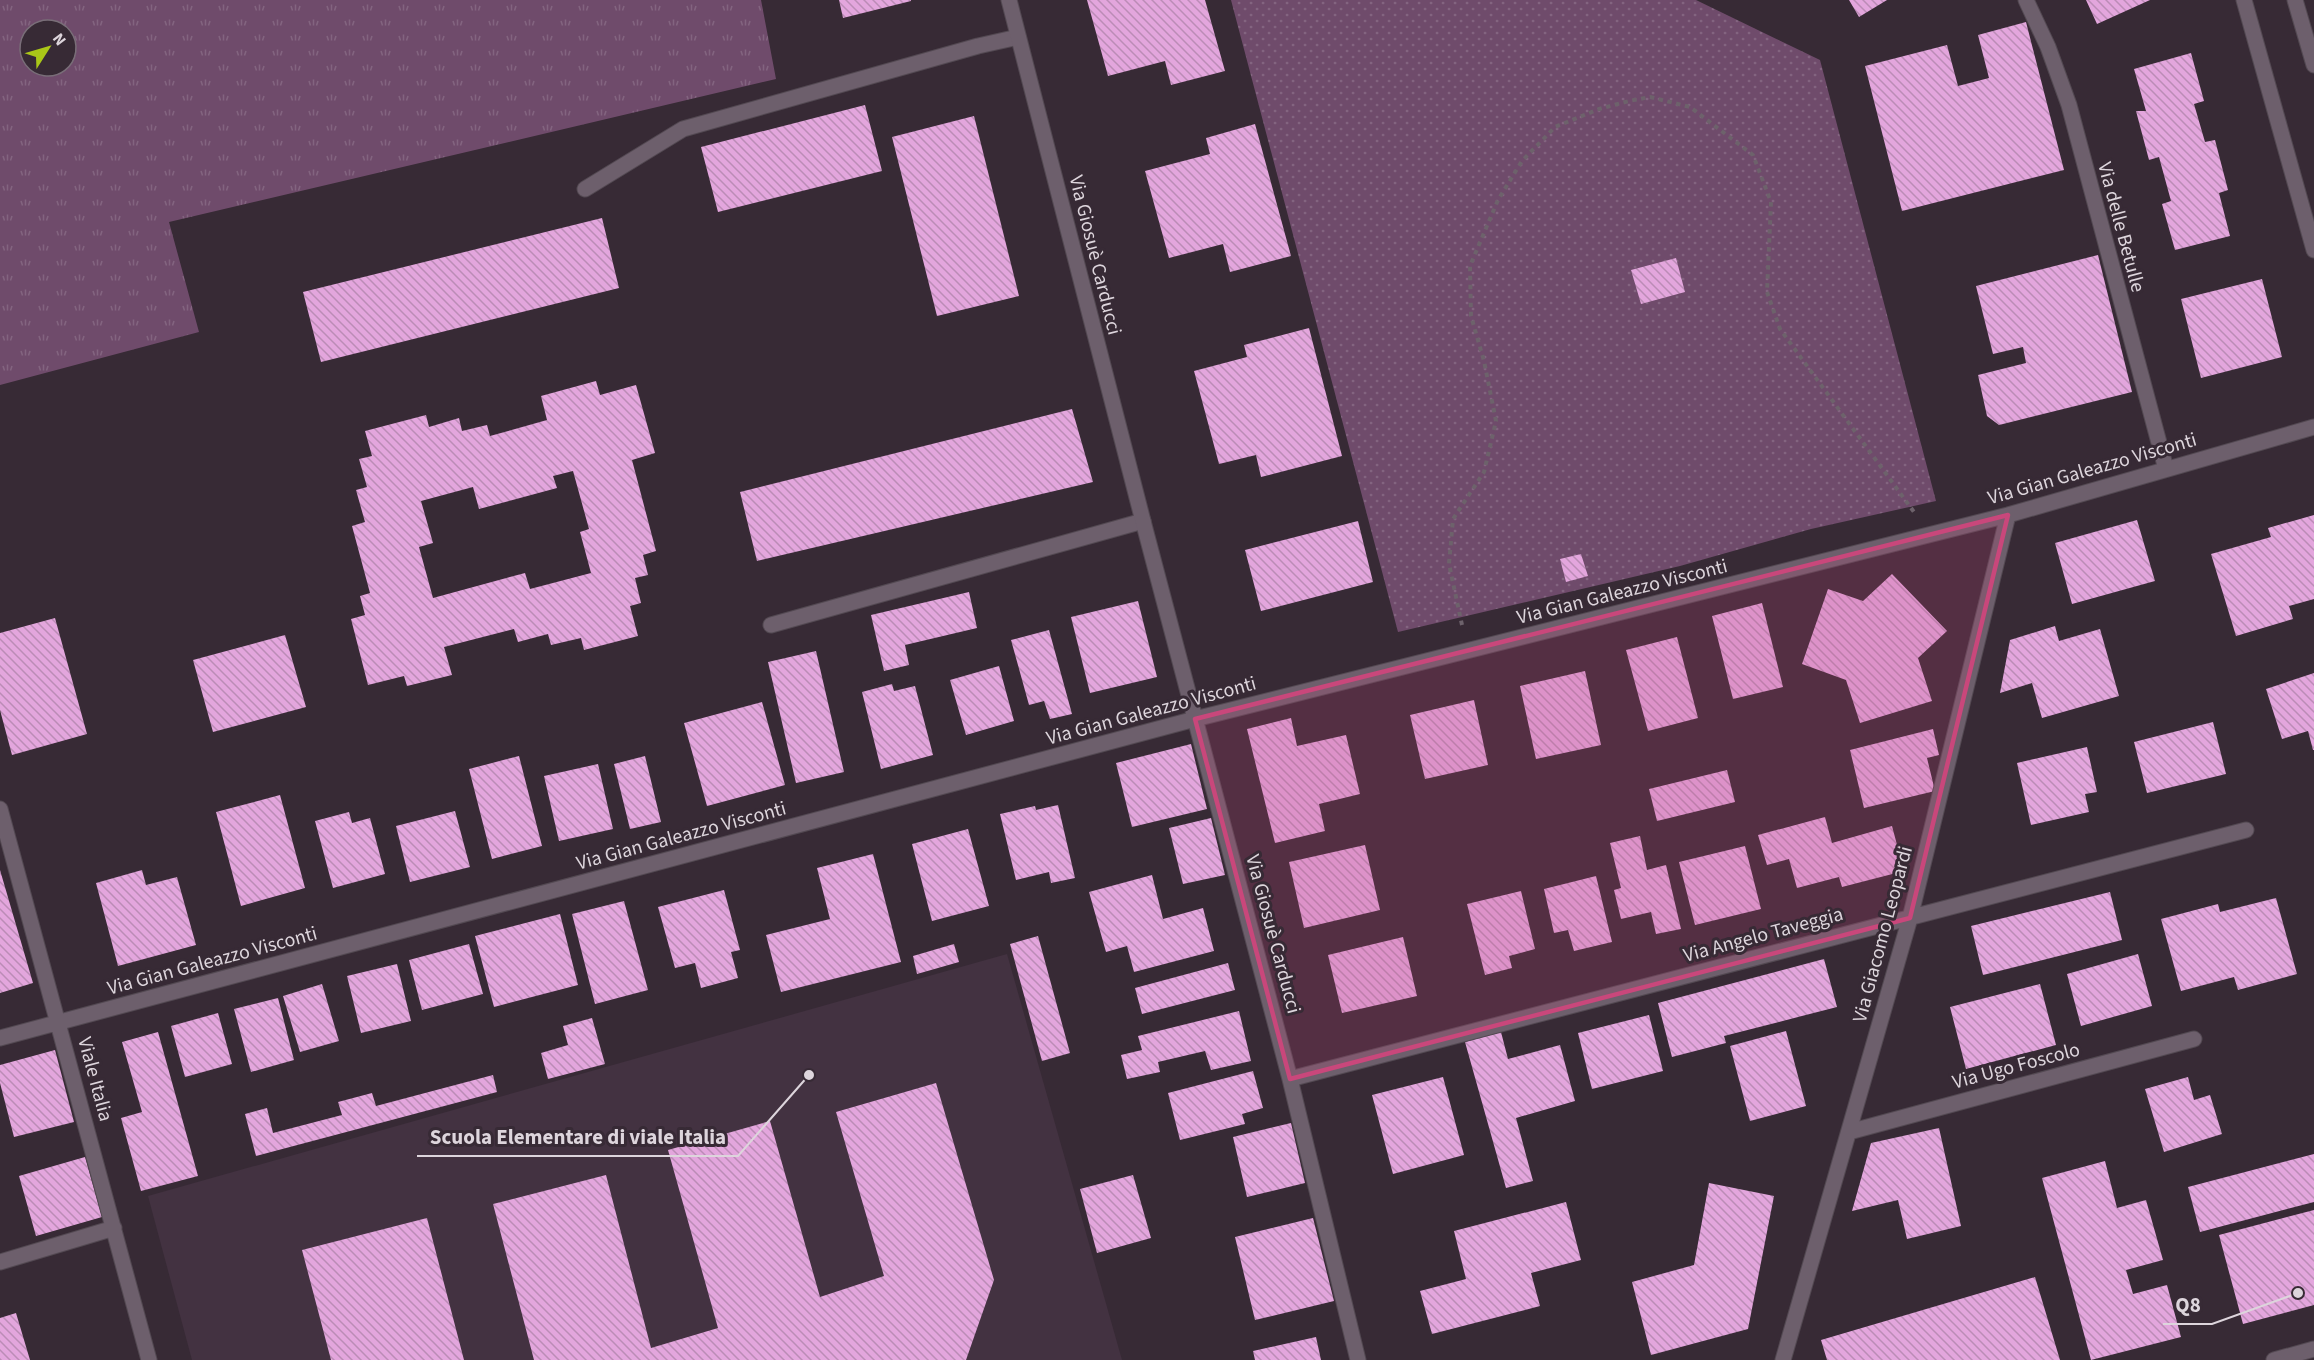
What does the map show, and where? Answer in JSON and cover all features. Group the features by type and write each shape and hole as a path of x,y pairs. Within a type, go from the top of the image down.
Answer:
{"street":[{"name":"Via Giosuè Carducci","path":"1009,0 1290,1079 1358,1360"},
{"name":"Via delle Betulle","path":"2026,0 2048,47 2069,105 2166,469"},
{"path":"2244,0 2314,250"},
{"path":"2295,0 2314,65"},
{"path":"585,189 682,129 978,46 1018,37"},
{"name":"Via Gian Galeazzo Visconti","path":"0,1038 1195,719 2008,514 2314,427"},
{"name":"Via Giacomo Leopardi","path":"1784,1360 1910,918 2008,514"},
{"path":"771,625 1143,521"},
{"name":"Viale Italia","path":"0,809 149,1360"},
{"name":"Via Angelo Taveggia","path":"1290,1079 2246,830"},
{"name":"Via Ugo Foscolo","path":"1849,1132 2194,1039"},
{"path":"0,1262 114,1228"},
{"path":"2274,1360 2314,1349"}],"path":[{"path":"1467,652 1449,564 1453,519 1484,472 1496,421 1484,361 1471,316 1470,266 1498,200 1522,161 1556,127 1599,109 1650,97 1690,107 1753,155 1771,202 1767,292 1780,329 1931,534"}],"highlighted area":[{"path":"2008,515 1910,918 1290,1079 1195,719"}],"shaded area":[{"path":"1007,954 1122,1360 192,1360 148,1196"}],"green space":[{"path":"0,0 761,0 776,79 169,222 199,332 0,385"},
{"path":"1231,0 1696,0 1820,60 1936,501 1811,529 1680,566 1398,632"}],"building":[{"path":"839,0 911,0 911,1 843,18"},
{"path":"1087,0 1205,0 1225,71 1171,85 1165,61 1108,76"},
{"path":"1849,0 1887,0 1859,17"},
{"path":"2086,0 2150,0 2097,24"},
{"path":"2026,22 2064,170 1902,211 1865,66 1947,45 1958,86 1989,78 1978,35"},
{"path":"2191,53 2204,101 2194,104 2205,142 2215,140 2228,190 2219,193 2230,236 2175,250 2162,204 2171,201 2159,157 2149,160 2136,111 2146,111 2134,69"},
{"path":"865,105 882,171 718,212 701,147"},
{"path":"974,116 1019,296 937,316 892,137"},
{"path":"1255,124 1291,256 1230,272 1223,244 1169,258 1145,171 1210,154 1206,138"},
{"path":"602,218 619,288 321,362 303,292"},
{"path":"2098,255 2132,392 1999,425 1987,416 1978,375 2026,363 2023,347 1993,354 1976,286"},
{"path":"1676,258 1685,292 1641,304 1631,270"},
{"path":"2262,279 2282,357 2201,378 2181,299"},
{"path":"1309,328 1342,456 1261,477 1256,455 1219,464 1194,371 1247,357 1244,345"},
{"path":"596,381 600,395 636,385 655,453 632,460 656,551 643,555 648,575 635,578 641,603 630,606 638,636 584,650 581,638 551,645 548,634 518,642 514,629 444,647 452,675 407,686 404,676 368,685 351,619 365,615 360,596 370,593 352,526 365,522 356,490 367,487 359,459 372,456 365,431 426,415 429,427 459,418 462,431 487,425 490,436 547,420 541,396","holes":["573,471 589,529 580,532 591,573 530,589 525,573 433,598 419,547 433,543 421,501 473,487 479,509 557,488 553,476"]},
{"path":"1072,409 1093,482 757,561 740,492"},
{"path":"2314,515 2314,599 2289,606 2293,619 2236,636 2211,554 2271,537 2268,528"},
{"path":"2137,520 2155,581 2072,604 2055,543"},
{"path":"1358,521 1373,582 1261,611 1245,550"},
{"path":"1581,554 1588,576 1566,582 1560,559"},
{"path":"1892,574 1947,631 1918,658 1932,701 1860,723 1846,680 1802,664 1828,589 1863,601"},
{"path":"969,592 977,628 905,645 909,665 884,671 871,615"},
{"path":"1138,601 1157,677 1090,693 1071,617"},
{"path":"1762,603 1783,687 1733,699 1712,616"},
{"path":"55,618 87,734 12,755 0,710 0,633"},
{"path":"2055,626 2059,641 2100,629 2119,696 2042,718 2032,683 2000,693 2010,640"},
{"path":"1049,630 1072,714 1050,719 1044,701 1029,705 1011,640"},
{"path":"285,635 306,707 213,732 193,660"},
{"path":"1677,637 1698,718 1648,731 1626,650"},
{"path":"816,651 844,772 796,783 768,662"},
{"path":"999,666 1014,721 966,735 950,680"},
{"path":"1585,671 1601,745 1536,759 1520,686"},
{"path":"2314,673 2313,750 2308,731 2282,739 2266,689"},
{"path":"892,684 894,691 915,686 933,755 881,769 862,692"},
{"path":"1474,700 1488,765 1425,779 1410,715"},
{"path":"762,702 785,785 707,806 684,723"},
{"path":"1291,718 1297,746 1346,735 1360,794 1319,804 1325,831 1275,843 1247,729"},
{"path":"2213,722 2226,774 2147,793 2134,742"},
{"path":"1933,729 1939,755 1927,758 1935,791 1864,808 1850,750"},
{"path":"1191,744 1207,809 1132,827 1116,763"},
{"path":"2087,747 2097,792 2085,794 2089,812 2031,825 2017,763"},
{"path":"519,756 542,846 492,859 469,769"},
{"path":"645,756 661,822 630,829 614,764"},
{"path":"598,764 613,829 559,841 544,776"},
{"path":"1727,770 1735,802 1657,821 1649,789"},
{"path":"280,795 305,888 241,906 216,812"},
{"path":"1058,805 1075,878 1051,883 1049,872 1016,880 1000,814 1035,806 1036,810"},
{"path":"455,811 470,867 410,882 396,826"},
{"path":"349,812 352,823 370,818 385,874 333,888 315,821"},
{"path":"1825,817 1832,843 1892,826 1904,871 1842,887 1839,877 1797,888 1789,859 1767,865 1758,835"},
{"path":"1211,818 1225,875 1183,884 1169,828"},
{"path":"968,829 989,906 932,921 912,844"},
{"path":"1640,836 1647,870 1666,865 1681,929 1656,934 1651,912 1621,919 1614,890 1621,888 1610,843"},
{"path":"1365,845 1380,910 1304,928 1289,862"},
{"path":"1745,846 1761,909 1695,925 1679,862"},
{"path":"873,854 901,962 781,992 766,935 830,919 817,868"},
{"path":"0,870 33,983 0,993"},
{"path":"142,870 146,885 177,877 196,945 118,966 96,883"},
{"path":"1152,875 1163,919 1203,908 1214,951 1134,972 1127,946 1106,952 1089,892"},
{"path":"1596,876 1612,942 1574,951 1568,930 1554,933 1544,889"},
{"path":"724,890 740,950 731,952 738,978 701,988 695,963 675,968 658,907"},
{"path":"1521,891 1535,949 1509,956 1512,968 1485,975 1467,904"},
{"path":"2110,892 2122,940 1983,975 1971,926"},
{"path":"2276,898 2297,974 2238,990 2234,977 2181,991 2161,919 2218,904 2220,912"},
{"path":"624,901 648,990 595,1004 572,914"},
{"path":"560,914 578,985 494,1007 475,936"},
{"path":"1038,936 1070,1053 1042,1061 1010,944"},
{"path":"1403,937 1417,996 1342,1013 1328,955"},
{"path":"469,944 483,994 422,1010 409,960"},
{"path":"954,944 959,962 917,974 913,956"},
{"path":"2138,954 2152,1006 2081,1026 2067,974"},
{"path":"1824,959 1837,1007 1724,1036 1726,1043 1672,1057 1658,1003"},
{"path":"1228,963 1235,990 1142,1014 1135,988"},
{"path":"397,964 411,1021 361,1033 347,976"},
{"path":"322,984 339,1041 300,1052 283,996"},
{"path":"2040,984 2056,1045 1966,1069 1950,1007"},
{"path":"278,998 294,1060 251,1072 234,1009"},
{"path":"1239,1011 1251,1061 1211,1070 1205,1051 1158,1062 1160,1072 1127,1079 1121,1055 1142,1050 1138,1036"},
{"path":"218,1013 232,1064 185,1077 171,1026"},
{"path":"1649,1015 1663,1071 1592,1089 1578,1033"},
{"path":"592,1018 605,1064 548,1079 541,1053 568,1045 563,1026"},
{"path":"1786,1031 1806,1106 1750,1121 1730,1046"},
{"path":"158,1032 198,1176 141,1191 121,1118 142,1112 122,1042"},
{"path":"1501,1032 1508,1059 1560,1045 1575,1101 1516,1118 1533,1181 1506,1188 1465,1042"},
{"path":"55,1050 74,1122 14,1137 0,1083 0,1065"},
{"path":"1253,1071 1263,1108 1242,1114 1245,1124 1180,1140 1168,1093"},
{"path":"493,1075 497,1092 256,1156 245,1114 267,1108 273,1133 342,1115 338,1102 372,1093 376,1106"},
{"path":"1443,1077 1464,1155 1393,1174 1372,1095"},
{"path":"2188,1077 2194,1100 2210,1095 2222,1134 2164,1152 2145,1089"},
{"path":"936,1083 994,1280 966,1360 534,1360 493,1204 606,1175 651,1348 718,1328 668,1150 770,1121 820,1297 884,1276 836,1112"},
{"path":"1291,1123 1305,1183 1247,1197 1233,1137"},
{"path":"1939,1128 1961,1226 1907,1239 1898,1200 1852,1211 1871,1143"},
{"path":"2314,1154 2314,1202 2200,1232 2188,1187"},
{"path":"85,1157 102,1217 36,1236 19,1176"},
{"path":"2105,1161 2117,1208 2146,1200 2163,1260 2126,1270 2133,1294 2167,1285 2181,1337 2091,1360 2042,1178"},
{"path":"1133,1175 1151,1238 1097,1253 1080,1189"},
{"path":"1709,1183 1774,1196 1748,1329 1651,1355 1632,1282 1694,1265"},
{"path":"1566,1202 1581,1260 1531,1273 1540,1306 1432,1334 1420,1291 1466,1279 1454,1231"},
{"path":"2314,1210 2314,1305 2243,1324 2219,1235"},
{"path":"427,1218 464,1360 331,1360 302,1250"},
{"path":"1313,1218 1334,1301 1255,1320 1235,1237"},
{"path":"2035,1277 2060,1360 1827,1360 1821,1340"},
{"path":"16,1313 30,1360 0,1360 0,1318"},
{"path":"1316,1337 1321,1360 1255,1360 1253,1351"}],"place":[{"name":"Scuola Elementare di viale Italia","path":"809,1075"},
{"name":"Q8","path":"2298,1293"}]}
